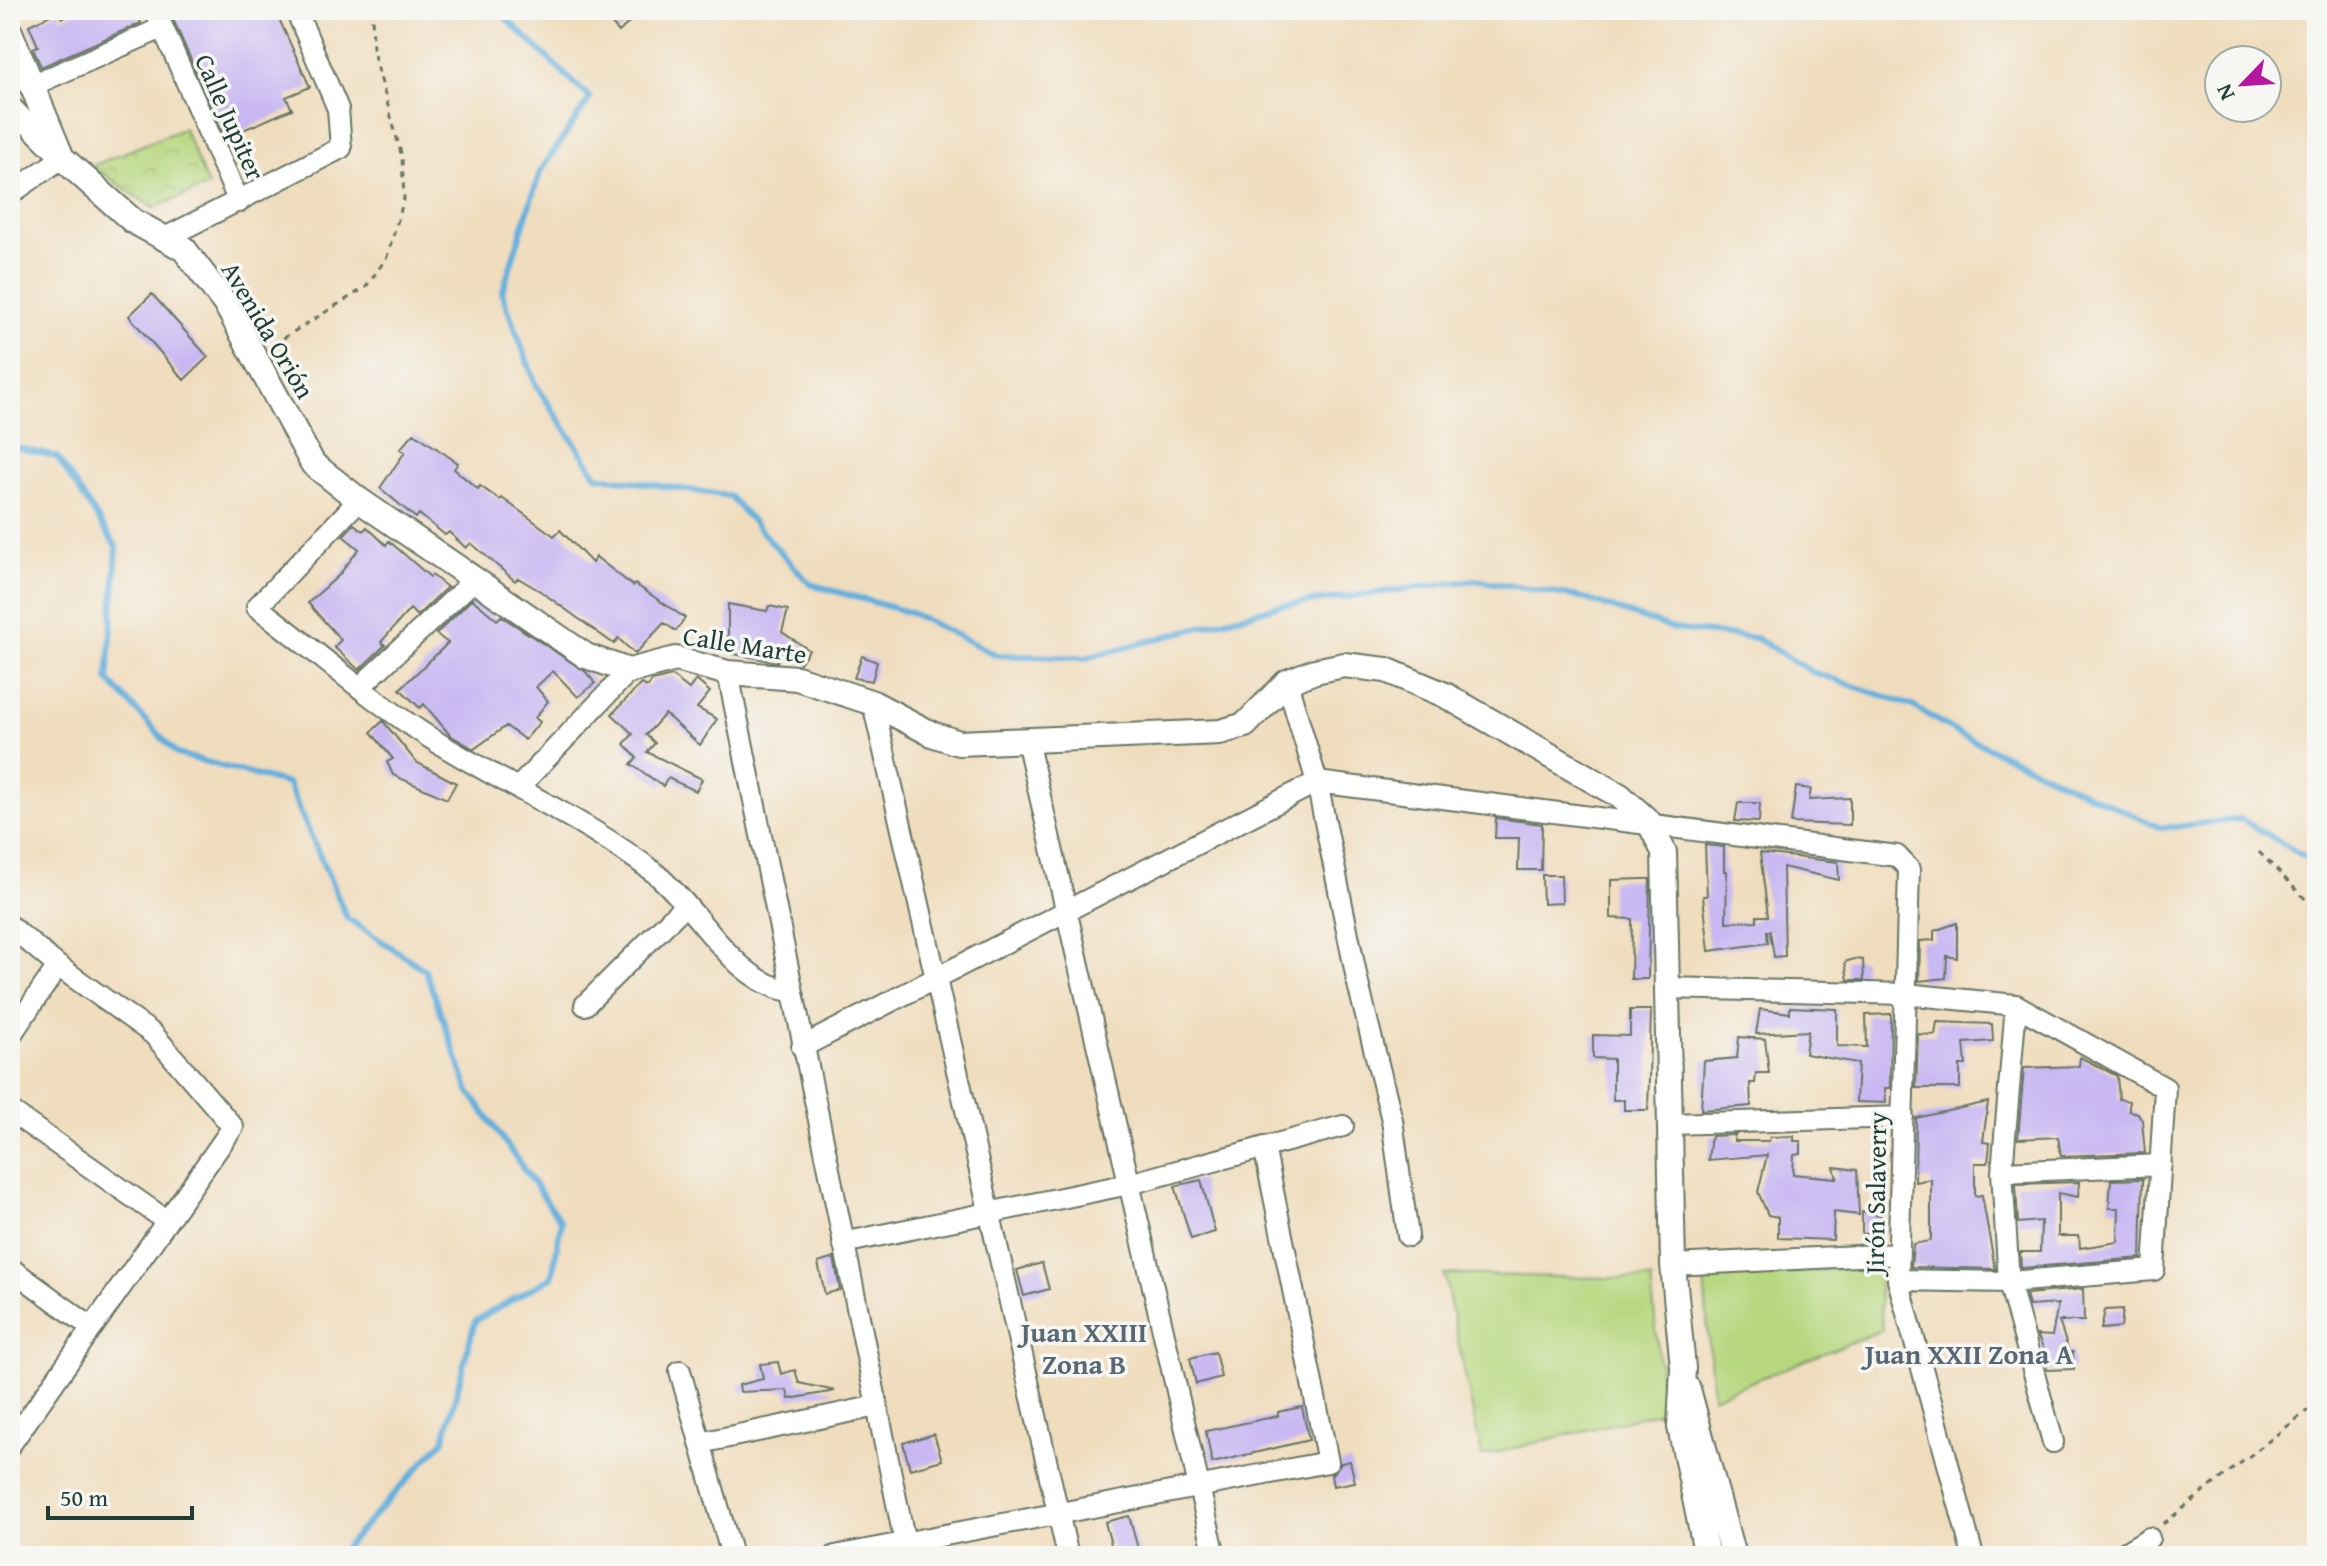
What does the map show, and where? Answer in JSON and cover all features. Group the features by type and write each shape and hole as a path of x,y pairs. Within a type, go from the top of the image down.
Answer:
{"street":[{"path":"165,238 341,148 338,109 296,10"},
{"path":"33,85 158,19"},
{"name":"Calle Jupiter","path":"158,19 239,202"},
{"path":"10,32 62,158 10,194"},
{"name":"Avenida Orión","path":"10,106 62,158 133,221 184,249 227,306 313,464 359,500"},
{"path":"518,788 629,671 586,656 359,500 257,607 430,738 591,830 657,875 749,974 771,989 791,991"},
{"path":"361,686 473,581"},
{"name":"Calle Marte","path":"629,671 676,659 728,673 797,678 873,703 932,734 959,743 1220,732 1245,725 1287,682"},
{"path":"1408,1236 1392,1120 1358,984 1317,782 1287,682 1344,665 1386,670 1445,695 1620,796 1649,822 1664,852 1673,1265 1683,1368 1680,1427 1707,1556"},
{"path":"728,673 905,1543"},
{"path":"873,703 1068,1556"},
{"path":"1027,740 1215,1556"},
{"path":"802,1047 1317,782 1649,822"},
{"name":"Jirón Salaverry","path":"1649,822 1897,856 1909,869 1898,1280 1973,1556"},
{"path":"585,1005 685,905"},
{"path":"10,926 58,966 153,1034 233,1127 12,1439"},
{"path":"10,1036 58,966"},
{"path":"1667,988 1906,994 2016,1005 2165,1088 2154,1270 2009,1282 1898,1280"},
{"path":"2016,1005 2002,1172 2009,1282 2053,1442"},
{"path":"10,1111 167,1221"},
{"path":"1670,1124 1903,1117"},
{"path":"843,1243 1129,1184 1343,1126"},
{"path":"835,1556 1328,1462 1264,1147"},
{"path":"2002,1172 2161,1165"},
{"path":"1673,1265 1899,1254"},
{"path":"10,1268 92,1328"},
{"path":"1683,1368 1733,1556"},
{"path":"680,1371 732,1556"},
{"path":"700,1443 877,1406"},
{"path":"2119,1556 2149,1538"}],"path":[{"path":"259,364 285,337 366,287 387,257 404,199 402,157 373,51 372,10"},
{"path":"2259,852 2317,911"},
{"path":"2149,1538 2317,1403"}],"green space":[{"path":"184,128 208,186 153,208 92,166"},
{"path":"1878,1266 1882,1330 1713,1397 1704,1278"},
{"path":"1444,1274 1651,1279 1664,1411 1482,1456"}],"building":[{"path":"79,10 135,10 141,23 41,67 33,48 38,46 29,25 59,11 62,18"},
{"path":"169,10 275,10 310,87 286,97 292,109 225,138"},
{"path":"599,10 642,10 619,32"},
{"path":"152,294 208,357 184,380 129,316"},
{"path":"414,433 458,463 454,469 478,489 480,486 500,500 502,498 554,536 560,530 592,563 596,557 633,586 635,584 685,618 676,631 664,623 635,654 618,638 614,644 540,591 518,578 515,581 471,543 466,548 449,532 445,535 419,514 416,518 380,488 405,452 400,449"},
{"path":"354,524 363,531 367,527 386,545 389,541 430,577 432,575 447,587 417,616 410,609 381,642 385,645 359,670 334,647 341,640 308,603 339,575 359,549 343,536"},
{"path":"472,599 497,620 501,616 586,672 595,683 578,697 553,671 536,687 548,701 535,718 540,722 525,740 506,726 474,749 450,735 424,704 420,708 400,689 448,643 436,634"},
{"path":"728,604 767,611 769,606 788,610 782,632 809,650 800,663 780,653 777,662 728,653"},
{"path":"862,656 877,662 872,681 854,678"},
{"path":"672,676 689,689 696,680 710,692 697,708 717,719 700,745 665,714 646,735 655,743 647,752 702,779 696,791 668,778 663,786 631,764 637,758 624,744 633,734 612,714 641,684 648,687 652,681"},
{"path":"383,721 416,762 456,783 447,799 393,775 387,762 393,759 371,732"},
{"path":"1796,787 1811,789 1809,800 1850,798 1850,825 1791,823"},
{"path":"1738,803 1760,803 1759,822 1735,821"},
{"path":"1496,818 1542,824 1541,870 1518,870 1519,838 1495,838"},
{"path":"1705,845 1724,847 1726,922 1757,921 1757,916 1768,916 1760,853 1838,862 1839,880 1783,867 1785,956 1774,957 1770,931 1767,931 1768,943 1709,951 1703,896 1707,896"},
{"path":"1542,875 1561,875 1562,903 1543,904"},
{"path":"1650,879 1648,979 1631,979 1632,919 1611,918 1611,880"},
{"path":"1957,923 1957,958 1947,956 1946,978 1919,981 1920,941 1934,940 1934,931"},
{"path":"1863,960 1864,980 1848,980 1845,962"},
{"path":"1790,1007 1837,1009 1837,1046 1867,1047 1866,1015 1891,1014 1890,1088 1885,1088 1886,1103 1856,1102 1858,1063 1805,1054 1808,1031 1756,1034 1760,1009 1790,1013"},
{"path":"1630,1010 1651,1010 1648,1110 1624,1110 1624,1100 1613,1100 1613,1059 1593,1058 1593,1035 1630,1036"},
{"path":"1937,1022 1992,1024 1993,1041 1964,1043 1966,1065 1960,1065 1960,1088 1916,1088 1918,1034 1935,1035"},
{"path":"1739,1037 1765,1039 1769,1073 1756,1073 1755,1083 1750,1083 1751,1106 1701,1110 1704,1061 1737,1058"},
{"path":"2080,1057 2117,1076 2119,1099 2129,1101 2129,1111 2138,1113 2142,1120 2145,1153 2061,1156 2058,1137 2018,1139 2024,1068 2079,1066"},
{"path":"1988,1102 1983,1142 1990,1143 1988,1163 1975,1163 1975,1196 1982,1195 1995,1269 1911,1267 1913,1244 1930,1241 1931,1237 1931,1179 1915,1182 1916,1118"},
{"path":"1735,1135 1734,1141 1769,1141 1770,1137 1794,1136 1794,1141 1801,1141 1801,1154 1794,1155 1793,1174 1837,1178 1834,1167 1857,1170 1859,1215 1834,1212 1833,1240 1778,1238 1778,1217 1768,1215 1758,1192 1767,1155 1708,1160 1711,1136"},
{"path":"2143,1179 2141,1258 2021,1268 2020,1252 2040,1252 2041,1221 2018,1223 2016,1184 2079,1182 2078,1197 2058,1193 2058,1236 2079,1236 2080,1248 2118,1242 2119,1208 2109,1208 2111,1180"},
{"path":"1201,1180 1215,1232 1191,1239 1175,1186"},
{"path":"1862,1212 1881,1215 1884,1232 1862,1234"},
{"path":"834,1258 840,1290 825,1294 818,1263"},
{"path":"1042,1263 1049,1289 1024,1296 1017,1270"},
{"path":"2083,1289 2084,1321 2059,1321 2069,1352 2073,1352 2074,1369 2047,1370 2045,1352 2037,1335 2052,1336 2058,1304 2029,1306 2026,1294"},
{"path":"2123,1309 2121,1327 2101,1329 2105,1310"},
{"path":"1215,1352 1221,1377 1196,1384 1190,1358"},
{"path":"778,1362 781,1374 795,1370 799,1383 835,1391 789,1399 787,1390 740,1392 739,1385 763,1379 760,1364"},
{"path":"1302,1407 1309,1440 1212,1463 1206,1431 1278,1416 1278,1412"},
{"path":"934,1434 942,1460 910,1469 903,1443"},
{"path":"1350,1461 1355,1482 1333,1486 1331,1475 1341,1463"},
{"path":"1129,1516 1140,1556 1114,1556 1105,1522"}],"waterway":[{"path":"497,10 590,98 540,172 502,293 536,385 597,476 729,496 810,584 911,613 997,655 1086,658 1278,606 1475,580 1580,597 1674,629 1756,638 1812,672 1913,706 1961,735 2161,828 2241,819 2317,864"},
{"path":"10,446 57,457 117,548 108,680 177,754 288,784 347,918 425,970 469,1091 561,1222 552,1277 475,1321 444,1440 337,1556"}],"district":[{"name":"Juan XXIII Zona B","path":"1084,1348"},
{"name":"Juan XXII Zona A","path":"1969,1354"}]}
